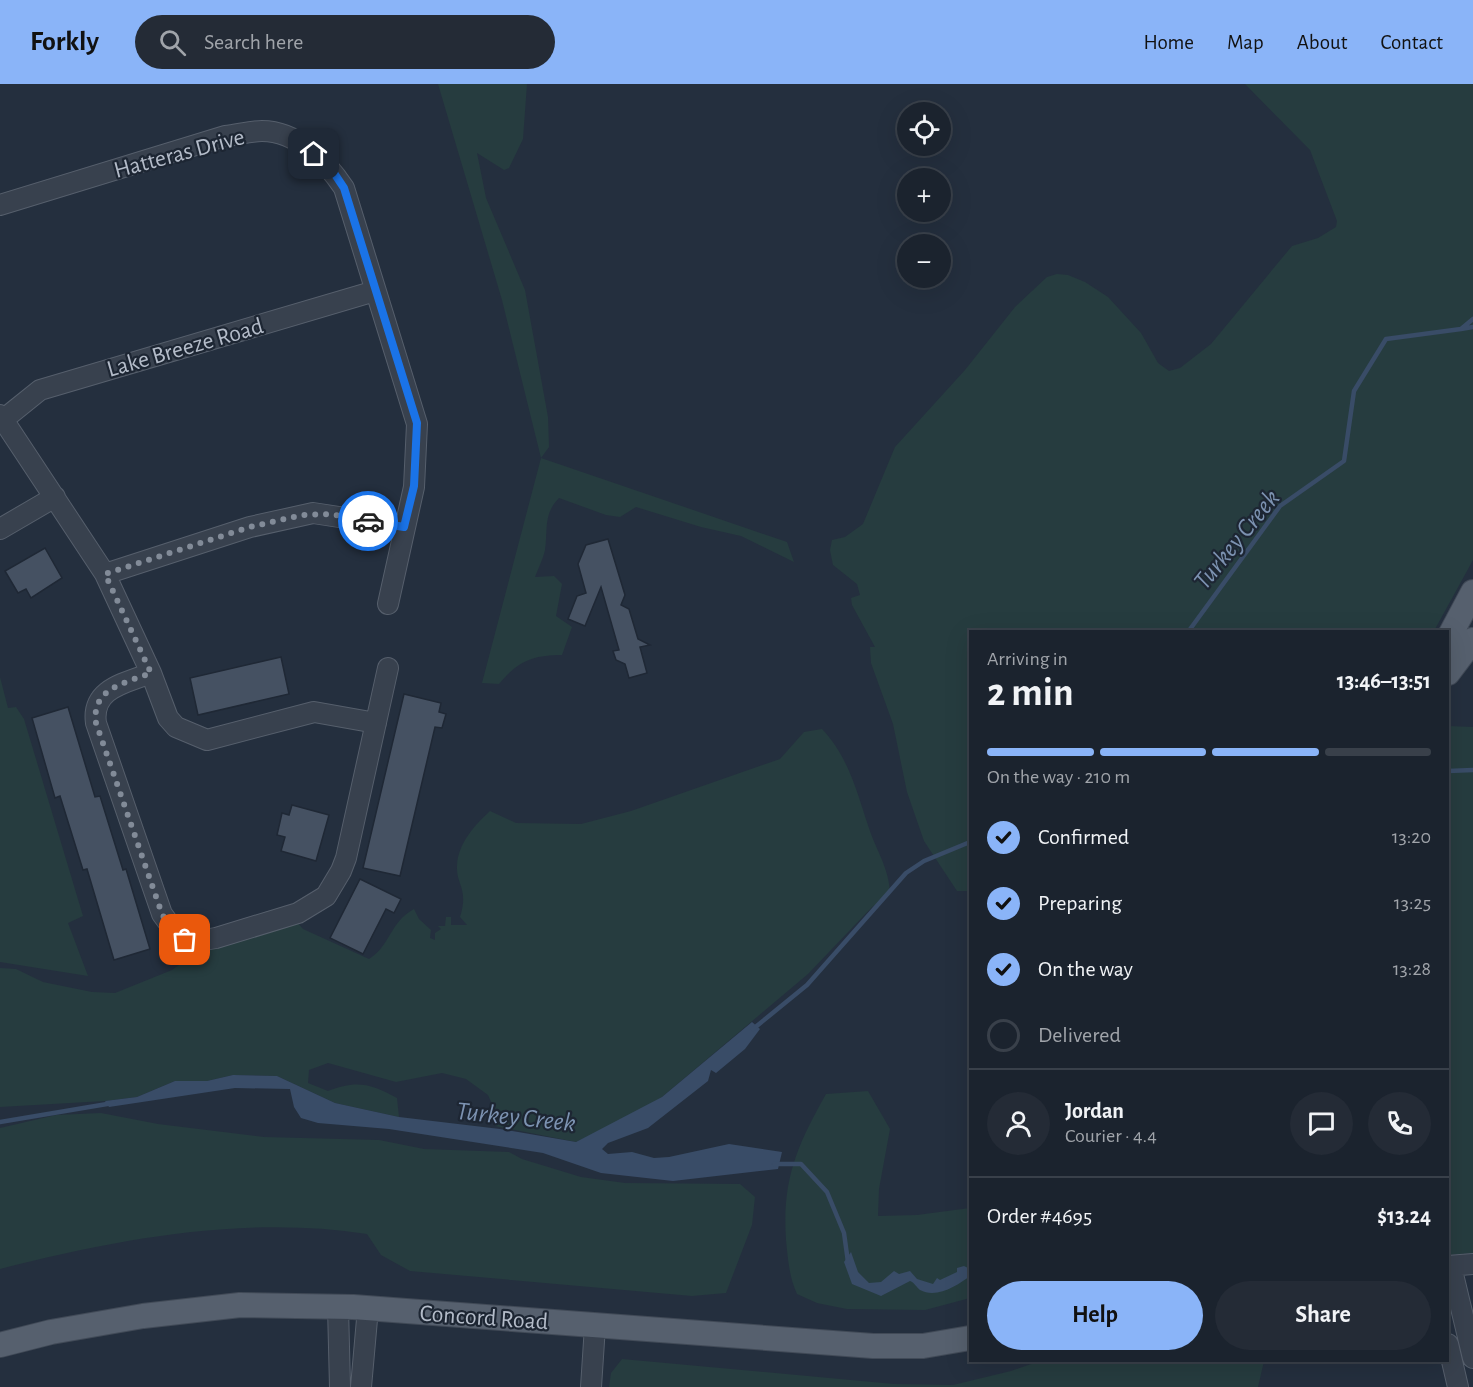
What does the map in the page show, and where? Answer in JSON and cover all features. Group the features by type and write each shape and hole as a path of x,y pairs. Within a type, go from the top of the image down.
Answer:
{"main road":[{"path":"1449,637 1473,592"},
{"path":"1449,672 1473,640"},
{"name":"Concord Road","path":"0,1345 120,1320 229,1306 369,1308 873,1346 923,1346 969,1338"}],"street":[{"name":"Hatteras Drive","path":"0,205 225,136 263,131 291,138 332,170 344,188 417,423 414,486 388,604"},
{"name":"Lake Breeze Road","path":"2,417 40,390 375,291"},
{"path":"2,417 105,574 151,673 168,718 183,732 207,740 314,712 376,723"},
{"path":"0,529 55,497"},
{"path":"105,574 250,527 313,513 404,527"},
{"path":"151,673 106,692 98,700 95,715 162,914 171,929 185,940 204,941 305,910 326,896 346,858 388,668"},
{"path":"1473,1264 1449,1266 1473,1358"},
{"path":"338,1307 340,1387"},
{"path":"361,1387 369,1308"},
{"path":"591,1387 595,1326"},
{"path":"1449,1348 1458,1387"}],"green space":[{"path":"438,84 527,84 523,139 509,168 504,170 477,153 486,198 525,290 548,417 549,447 541,458 502,300"},
{"path":"1245,84 1473,84 1473,560 1435,630 969,630 969,891 957,891 924,841 907,792 893,724 871,663 870,647 875,647 852,605 851,598 860,595 857,584 833,565 830,550 832,540 845,537 863,524 895,447 965,370 1015,307 1047,277 1057,274 1068,275 1085,282 1108,297 1141,333 1158,363 1169,371 1180,368 1211,344 1292,246 1318,238 1336,227 1337,221 1310,150"},
{"path":"541,458 787,542 794,562 741,536 701,527 636,507 620,517 606,515 559,498 548,516 545,550 535,577 554,576 562,584 556,616 572,627 562,655 543,656 527,661 513,670 499,684 482,683"},
{"path":"0,677 8,708 16,707 24,719 83,916 68,923 88,976 0,962"},
{"path":"1449,726 1473,727 1473,1253 1449,1255"},
{"path":"822,729 840,752 852,778 886,871 890,895 872,907 808,974 662,1097 636,1113 576,1142 495,1126 492,1116 494,1108 488,1095 466,1079 442,1073 396,1082 328,1063 309,1070 308,1083 328,1091 355,1084 371,1086 397,1098 399,1117 335,1103 277,1076 233,1075 207,1081 175,1081 137,1097 0,1107 0,968 16,969 43,982 92,992 115,993 172,970 186,960 192,950 207,948 297,922 303,929 369,959 382,947 400,921 414,909 419,919 431,930 430,938 435,940 435,933 441,929 438,926 445,926 446,917 451,917 451,925 467,925 460,917 463,894 457,872 458,858 468,835 490,811 516,823 581,824 631,811 780,759 804,732"},
{"path":"868,1091 890,1129 879,1189 878,1216 917,1215 969,1208 969,1298 925,1310 847,1309 817,1303 797,1294 789,1268 785,1218 786,1199 800,1147 826,1094"},
{"path":"101,1113 158,1124 264,1137 379,1140 424,1149 509,1152 522,1159 581,1177 625,1183 740,1184 755,1197 752,1225 726,1293 692,1296 410,1271 381,1255 367,1234 275,1227 182,1233 136,1240 0,1269 0,1128 56,1115"},
{"path":"622,1359 894,1384 953,1385 1037,1362 1264,1362 1258,1387 609,1387 611,1373"}],"water":[{"path":"752,1022 760,1029 745,1049 716,1073 711,1070 708,1081 648,1128 608,1143 602,1149 608,1154 632,1152 654,1158 729,1144 782,1152 778,1169 673,1181 601,1173 543,1153 389,1129 318,1123 301,1118 294,1107 290,1089 235,1088 109,1107 105,1101 137,1097 175,1081 207,1081 233,1075 277,1076 335,1103 399,1117 500,1129 576,1142 662,1097"},
{"path":"851,1252 858,1272 869,1283 881,1282 894,1271 899,1274 910,1271 917,1279 933,1284 937,1278 940,1280 964,1266 969,1267 969,1277 940,1292 920,1290 910,1281 881,1296 852,1284 844,1262"}],"building":[{"path":"608,539 625,595 621,605 629,609 638,639 650,645 640,647 647,673 629,678 625,664 616,660 613,651 619,650 601,587 585,626 568,619 577,596 586,593 578,564 586,545"},
{"path":"45,548 62,578 31,598 26,589 18,593 5,571"},
{"path":"281,657 289,694 198,715 190,678"},
{"path":"404,694 441,703 439,712 446,714 442,728 435,727 400,876 363,868"},
{"path":"68,707 95,797 100,796 123,870 126,869 150,949 114,960 87,869 83,870 60,796 55,798 32,718"},
{"path":"292,805 329,815 316,861 281,851 285,837 277,835 282,813 289,815"},
{"path":"360,879 401,899 394,913 386,909 363,954 330,938"}],"waterway":[{"name":"Turkey Creek","path":"1189,630 1280,506 1344,461 1354,391 1386,339 1461,329 1473,319"},
{"name":"Turkey Creek","path":"1461,329 1473,327"},
{"path":"1449,771 1473,770"},
{"name":"Turkey Creek","path":"753,1029 807,985 906,873 924,861 969,842"},
{"name":"Turkey Creek","path":"0,1122 113,1103"},
{"path":"774,1164 801,1164 827,1192 844,1233 848,1262"}],"way so far":[{"path":"185,940 171,929 162,914 96,723 96,706 101,695 111,688 151,673 105,574 250,527 302,515 330,514 368,521"}],"route":[{"path":"314,154 332,170 344,188 417,423 414,486 404,527 368,521"}]}
